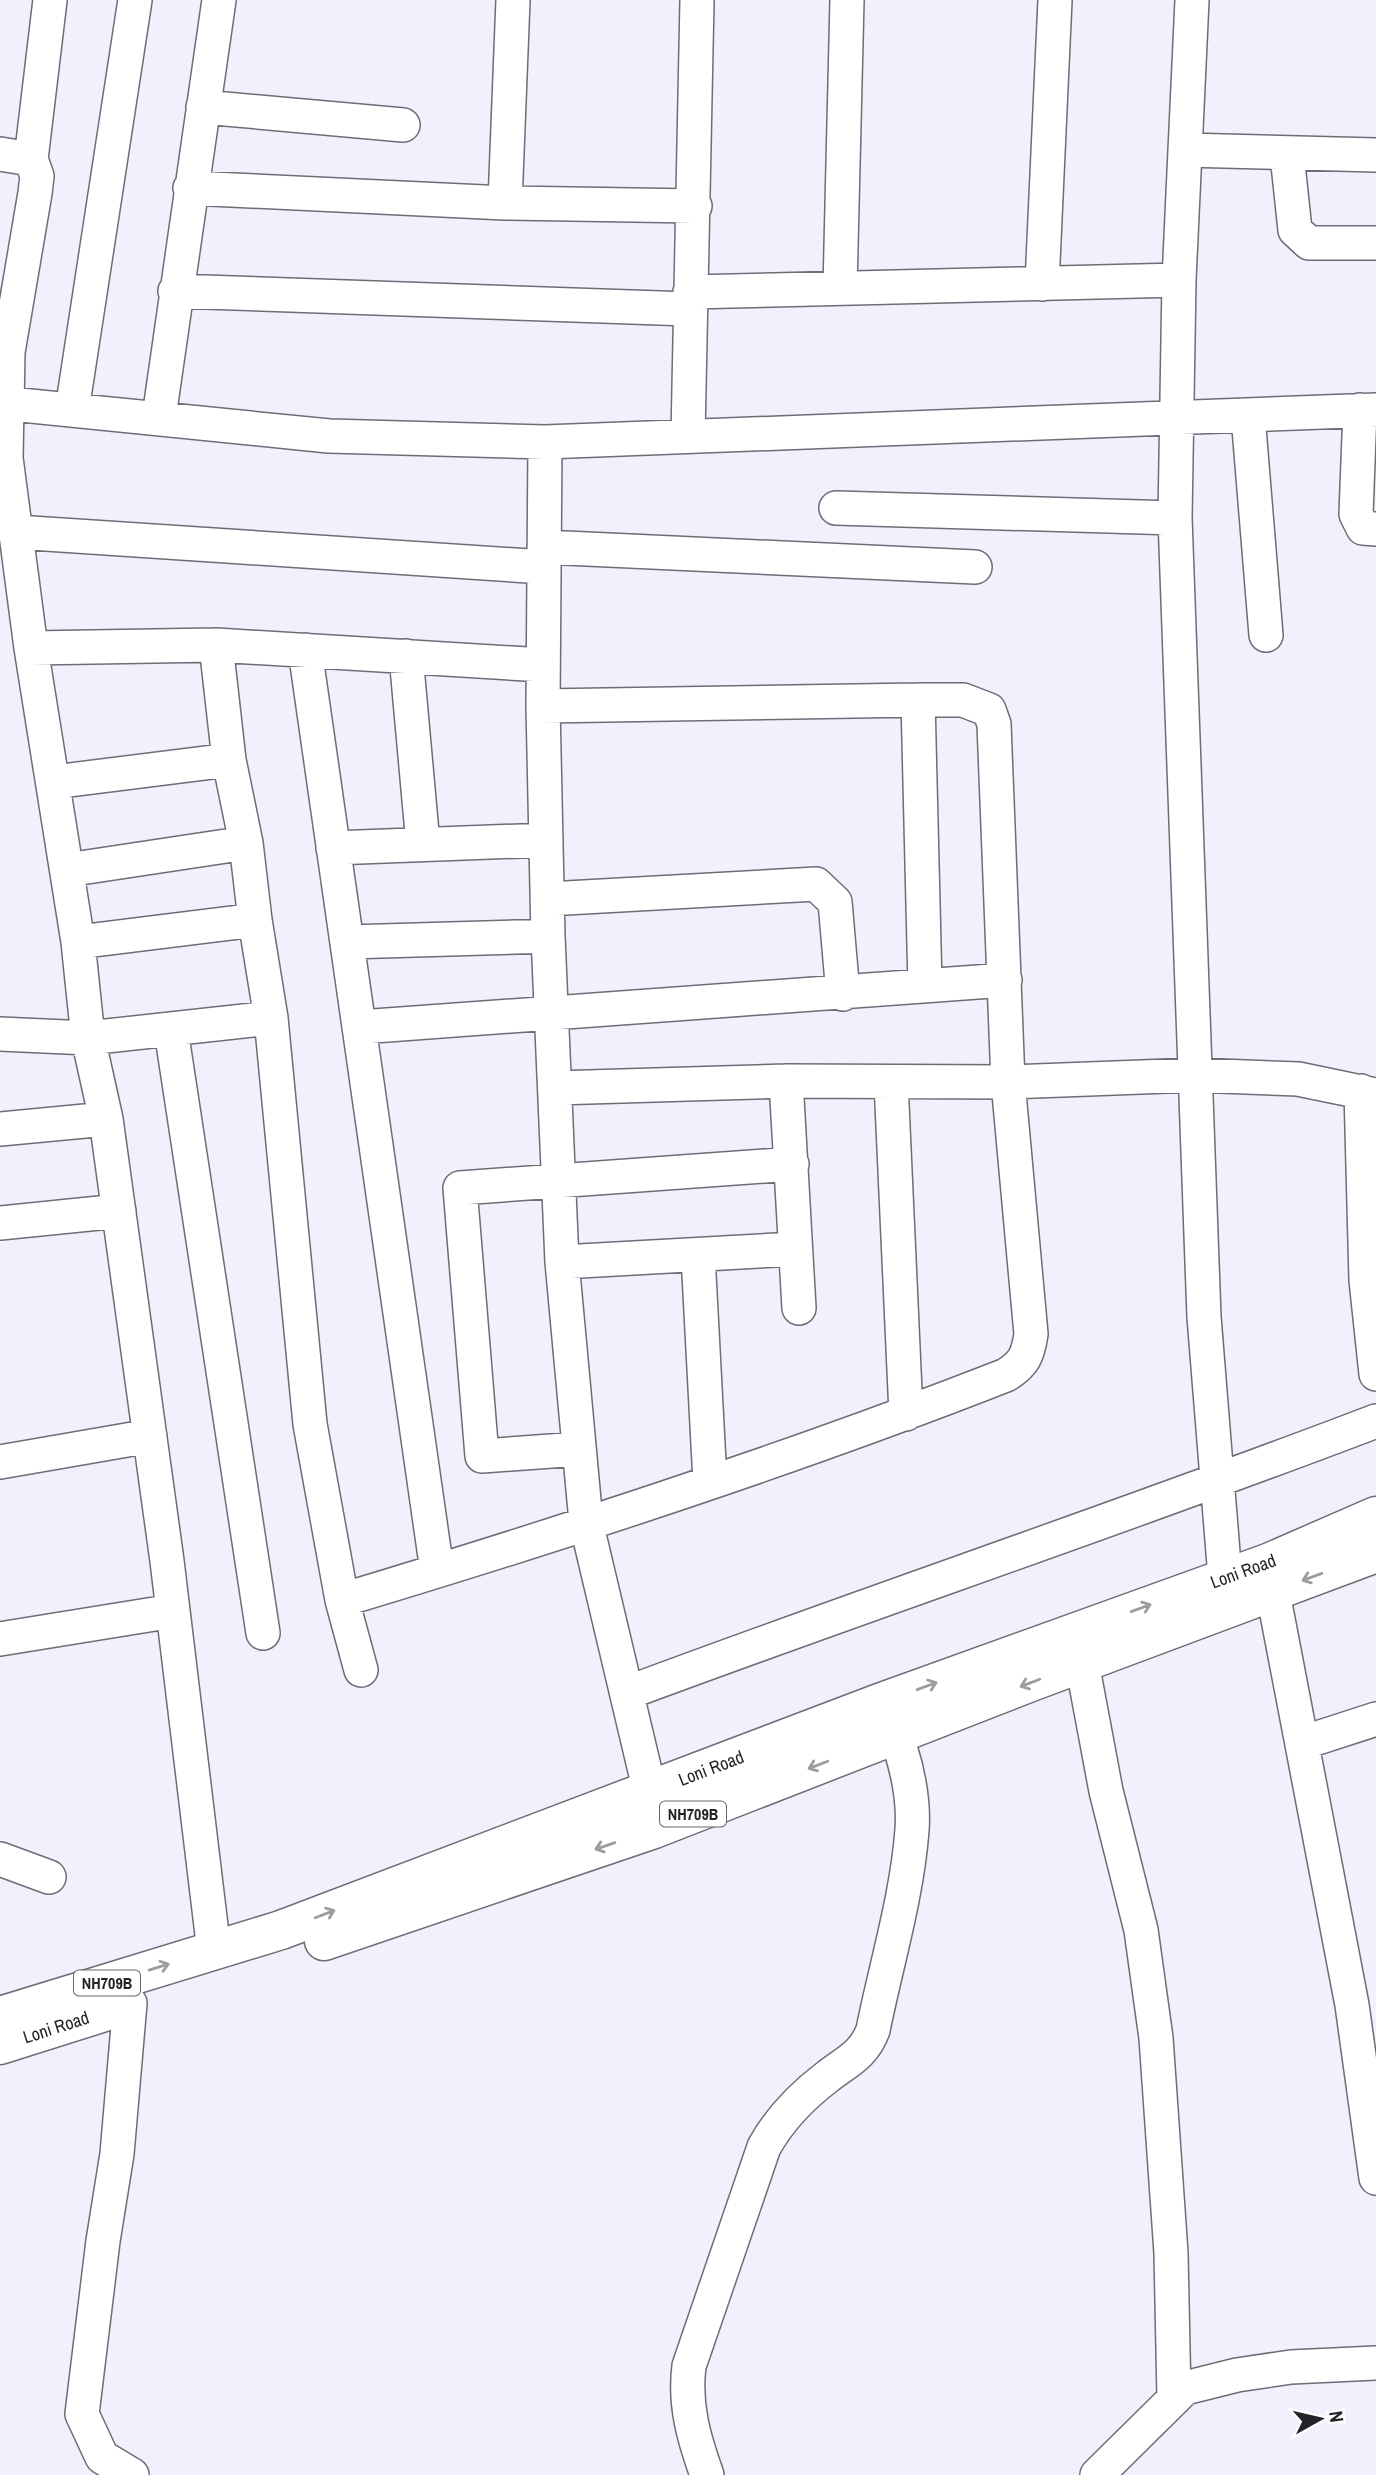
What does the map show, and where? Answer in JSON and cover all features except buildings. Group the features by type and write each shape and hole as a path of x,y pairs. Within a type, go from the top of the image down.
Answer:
{"highway":[{"name":"Loni Road","path":"1270,1577 1376,1516"},
{"name":"Loni Road","path":"0,2045 654,1829 889,1719 1270,1577 1376,1553"},
{"name":"Loni Road","path":"0,2015 281,1930 650,1792 1082,1663 1226,1593"}],"street":[{"path":"50,0 16,156 37,176 2,404 10,524 54,782 78,942 88,1038 106,1119 173,1611 214,1951"},
{"path":"72,410 135,0"},
{"path":"159,417 175,291 219,0"},
{"path":"505,203 513,0"},
{"path":"688,436 689,301 695,206 697,0"},
{"path":"840,288 848,0"},
{"path":"1042,284 1055,0"},
{"path":"1192,0 1179,280 1175,518 1204,1317 1226,1593"},
{"path":"203,107 402,125"},
{"path":"1185,150 1287,155 1376,155"},
{"path":"1287,155 1294,230 1300,239 1309,243 1376,243"},
{"path":"190,188 505,203 695,206"},
{"path":"175,291 689,301 840,288 1179,280"},
{"path":"2,404 159,417 329,436 545,442 1368,410 1356,514 1363,528 1376,529"},
{"path":"1248,416 1266,635"},
{"path":"545,442 543,706 548,936 562,1262 586,1522 650,1792"},
{"path":"836,508 1175,518"},
{"path":"10,524 544,557 975,567"},
{"path":"31,648 216,645 543,664"},
{"path":"216,645 229,760 246,843 254,920 271,1018 310,1424 342,1600 361,1670"},
{"path":"305,650 437,1571"},
{"path":"406,656 423,845"},
{"path":"918,700 925,986"},
{"path":"342,1600 710,1482 906,1414 1006,1375 1020,1366 1028,1353 1031,1334 1008,1082 994,724 989,710 963,700 543,706"},
{"path":"54,782 229,760"},
{"path":"333,848 547,840"},
{"path":"67,870 246,843"},
{"path":"548,899 816,884 835,902 843,994"},
{"path":"78,942 254,920"},
{"path":"346,942 548,936"},
{"path":"360,1027 843,994 1005,980"},
{"path":"0,1034 88,1038 271,1018"},
{"path":"171,1030 263,1633"},
{"path":"555,1088 786,1081 1008,1082 1194,1075 1298,1079 1368,1093 1366,1280 1376,1374"},
{"path":"786,1081 799,1308"},
{"path":"891,1082 906,1414"},
{"path":"0,1129 106,1119"},
{"path":"579,1449 482,1457 460,1188 792,1164"},
{"path":"0,1223 119,1211"},
{"path":"562,1262 795,1249"},
{"path":"698,1255 710,1482"},
{"path":"626,1693 830,1617 1216,1482 1376,1421"},
{"path":"0,1462 150,1436"},
{"path":"1270,1577 1352,2005 1376,2178"},
{"path":"0,1639 173,1611"},
{"path":"1082,1663 1106,1791 1141,1930 1156,2038 1171,2253 1174,2399"},
{"path":"707,2475 692,2436 687,2390 689,2366 764,2147 777,2125 800,2101 860,2053 873,2030 912,1829 909,1785 889,1719"},
{"path":"1302,1743 1376,1719"},
{"path":"0,1859 49,1877"},
{"path":"130,2003 117,2154 103,2241 82,2414 102,2457 132,2475"},
{"path":"1097,2475 1185,2388 1237,2375 1291,2367 1376,2363"}]}
